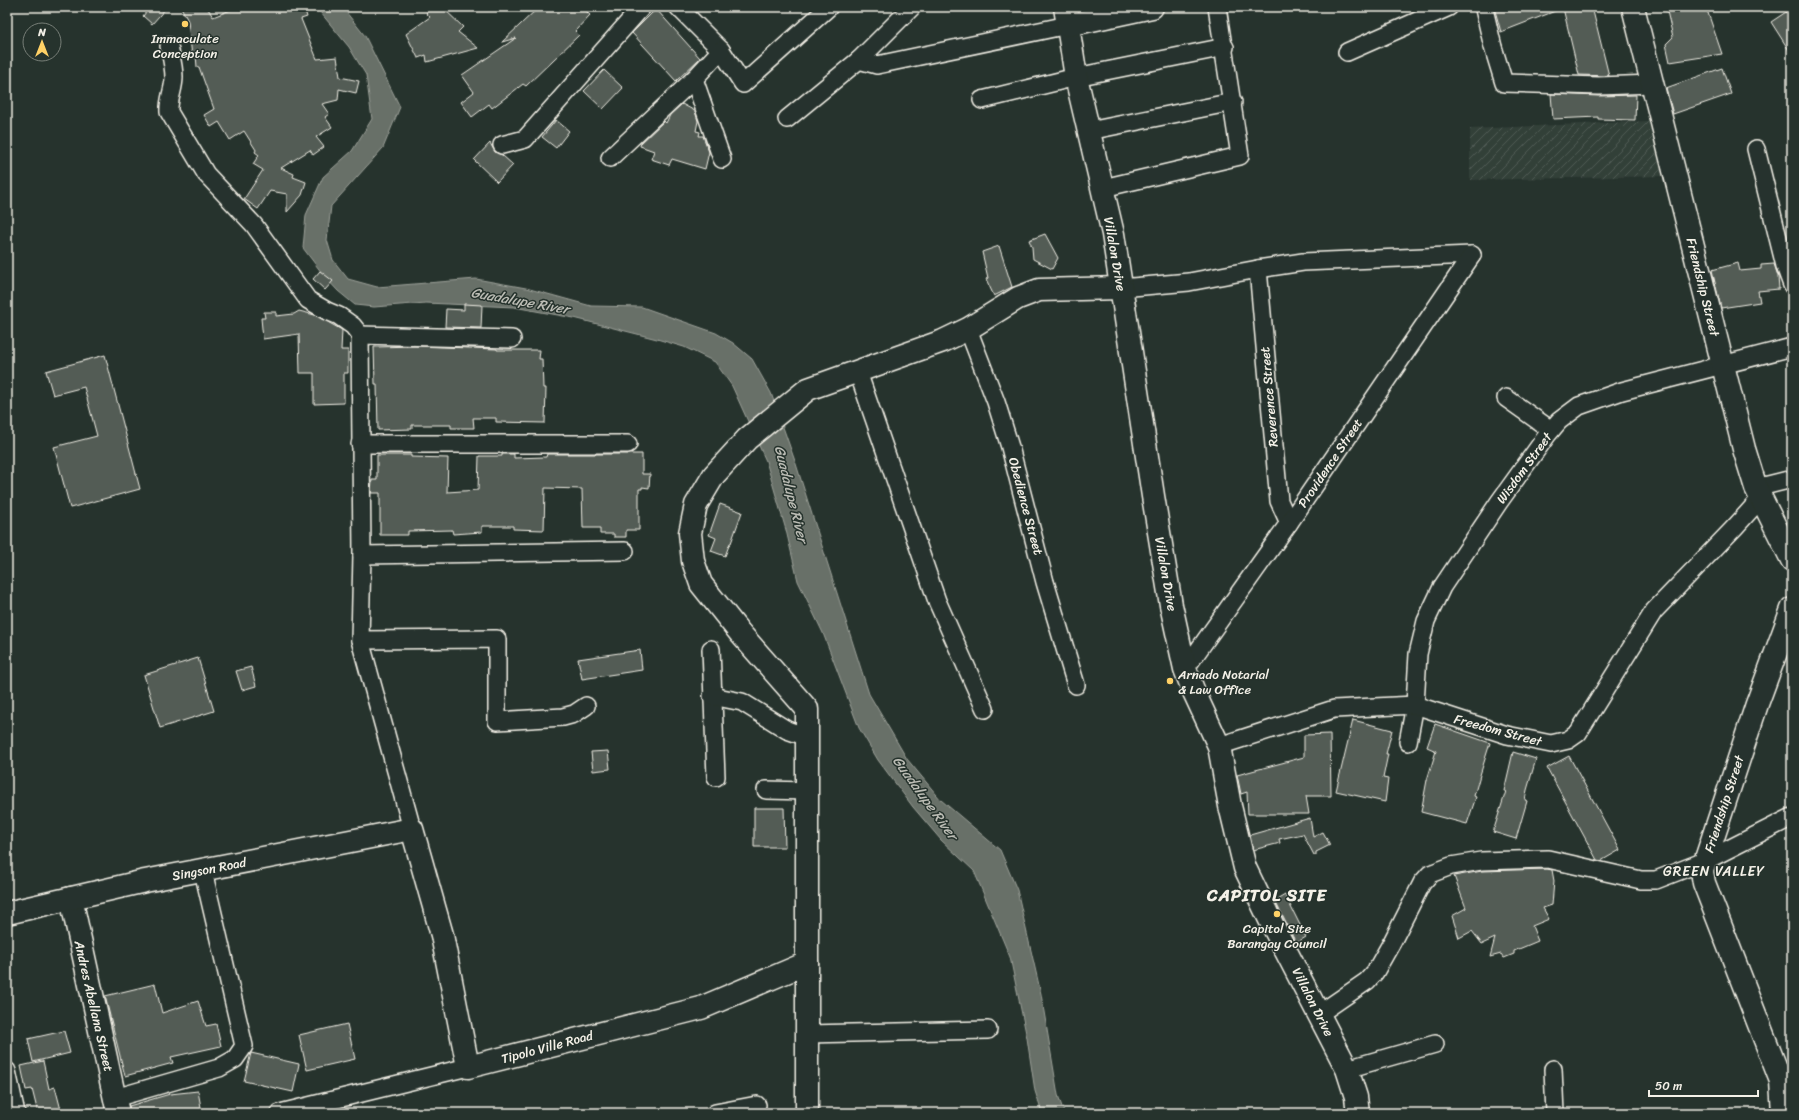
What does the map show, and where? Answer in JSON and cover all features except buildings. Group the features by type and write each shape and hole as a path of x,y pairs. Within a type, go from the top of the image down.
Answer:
{"street":[{"path":"502,145 526,139 642,7"},
{"path":"678,7 720,50 744,84 825,9"},
{"path":"788,119 859,60 912,7"},
{"path":"859,60 877,65 1067,16 1152,7"},
{"path":"1102,188 1240,156 1218,7"},
{"path":"1347,52 1430,11 1449,7"},
{"name":"Friendship Street","path":"1633,7 1723,365 1758,493 1792,560"},
{"path":"1484,8 1493,47 1504,83 1599,86 1652,84"},
{"name":"Villalon Drive","path":"1067,16 1076,77 1114,241 1171,605 1185,669 1219,746 1230,806 1246,868 1273,926 1347,1069 1356,1097 1358,1113"},
{"path":"169,46 174,77 173,89 168,101 169,112 206,174 254,225 308,300 339,316 353,326 360,335 362,555 360,640 442,936 468,1067"},
{"path":"982,100 1076,77 1225,47"},
{"path":"610,158 694,79 720,50"},
{"path":"694,79 722,159"},
{"path":"1089,131 1233,102"},
{"path":"1756,149 1785,266 1792,285"},
{"name":"Providence Street","path":"1185,669 1289,523 1472,254 1303,262 1258,268"},
{"path":"808,1113 807,709 701,584 693,561 690,533 696,505 714,475 747,439 808,389 943,341 968,329 1018,298 1039,290 1121,288 1189,282 1258,268"},
{"name":"Reverence Street","path":"1258,268 1279,501 1289,523"},
{"name":"Obedience Street","path":"968,329 996,402 1010,447 1045,582 1076,685"},
{"path":"360,335 512,340"},
{"name":"Wisdom Street","path":"1408,742 1415,705 1418,654 1426,621 1442,587 1499,502 1559,421 1579,406 1622,391 1792,347"},
{"path":"858,372 937,601 985,709"},
{"path":"1506,398 1551,430"},
{"path":"360,444 628,444"},
{"path":"1758,493 1792,479"},
{"name":"Freedom Street","path":"1219,746 1334,709 1415,705 1507,735 1551,744 1568,740 1578,733 1654,611 1735,527 1758,493"},
{"path":"362,555 608,553 625,551"},
{"name":"Friendship Street","path":"1783,1113 1781,1081 1704,883 1702,871 1757,704 1792,609"},
{"path":"360,640 497,639 497,721 563,717 574,714 586,706"},
{"path":"711,649 716,777"},
{"path":"712,696 742,702 788,730 807,737"},
{"path":"766,790 807,791"},
{"path":"1319,1014 1367,981 1375,972 1422,883 1430,874 1450,866 1481,861 1548,859 1641,880 1656,880 1705,861 1792,816"},
{"name":"Singson Road","path":"7,913 145,881 203,871 412,829"},
{"path":"116,1105 219,1068 235,1059 244,1046 203,871"},
{"name":"Andres Abellana Street","path":"71,898 116,1105"},
{"name":"Tipolo Ville Road","path":"280,1113 701,1008 807,963"},
{"path":"807,1034 988,1030"},
{"path":"1347,1069 1435,1044"},
{"path":"1553,1069 1555,1113"},
{"path":"7,1071 16,1113"},
{"path":"715,1113 757,1105"}],"shaded area":[{"path":"1650,121 1665,176 1470,180 1470,129"}],"water":[{"name":"Guadalupe River","path":"316,7 342,7 365,36 400,107 383,148 331,206 327,240 333,260 348,279 377,287 476,279 526,288 591,306 642,307 716,333 733,343 752,359 771,393 796,464 869,694 907,759 941,800 1000,850 1017,890 1041,994 1058,1095 1064,1113 1042,1113 1035,1091 1027,1038 1010,957 974,871 941,840 913,807 878,760 859,728 823,633 798,581 786,530 766,461 732,386 715,362 684,347 657,339 574,318 514,307 426,303 374,307 355,305 338,291 325,277 303,248 306,215 323,177 352,151 372,119 366,75 349,47"}],"place":[{"name":"Immaculate Conception","path":"185,24"},
{"name":"Arnado Notarial & Law Office","path":"1170,681"},
{"name":"Capitol Site Barangay Council","path":"1277,914"}],"district":[{"name":"GREEN VALLEY","path":"1714,871"},
{"name":"CAPITOL SITE","path":"1267,895"}]}
